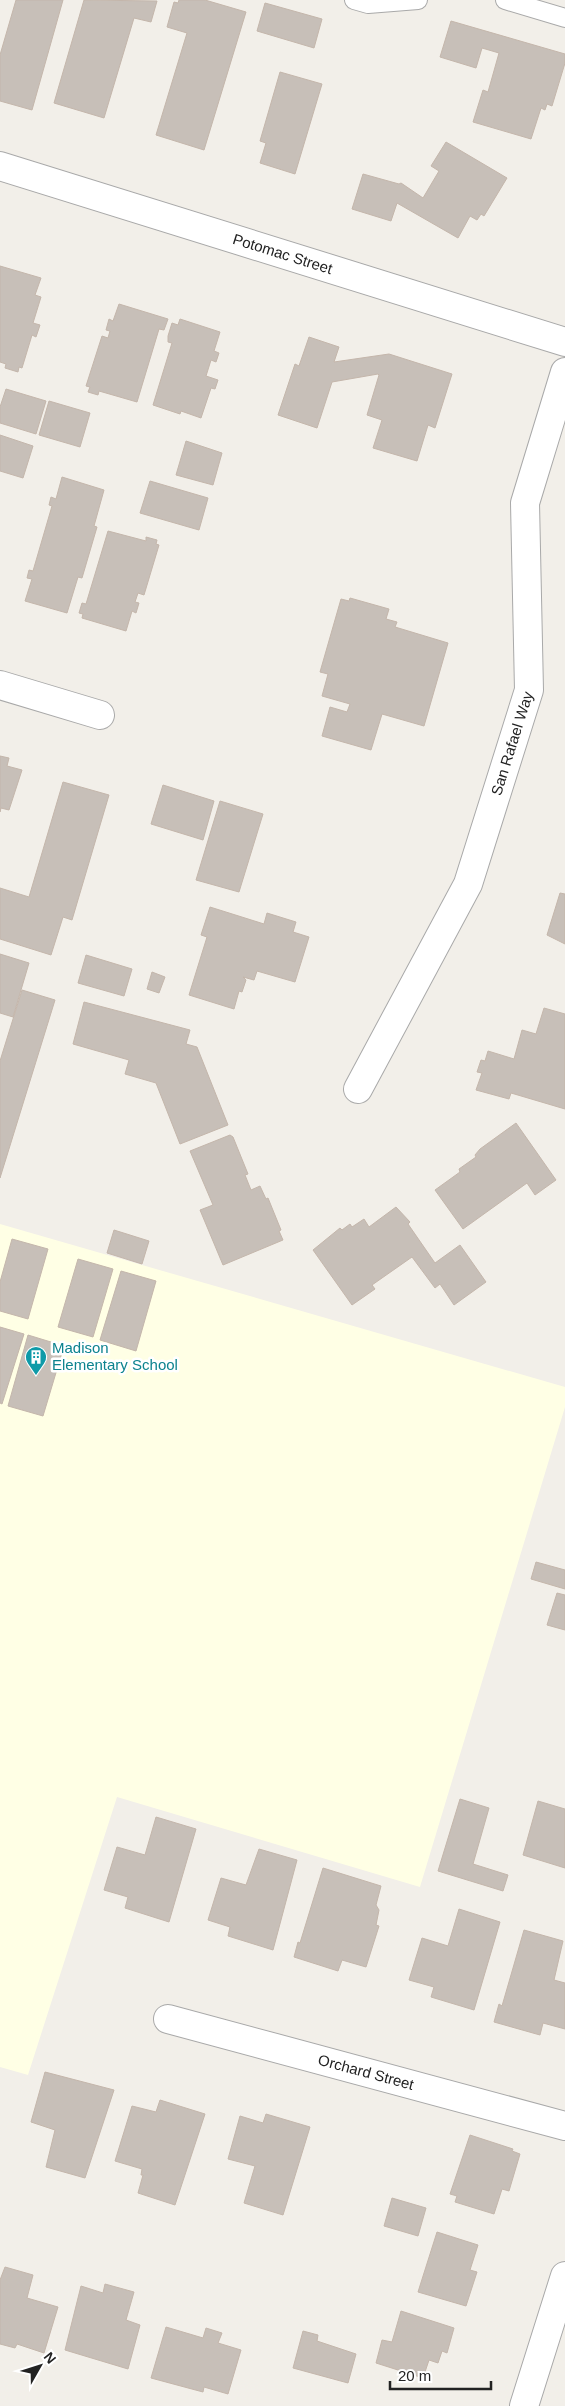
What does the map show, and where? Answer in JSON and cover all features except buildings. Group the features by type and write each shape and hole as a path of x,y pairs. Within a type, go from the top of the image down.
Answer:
{"street":[{"name":"Potomac Street","path":"0,166 565,342"},
{"name":"San Rafael Way","path":"358,1089 468,884 529,690 525,503 565,372"},
{"path":"0,685 100,715"},
{"name":"Orchard Street","path":"168,2020 565,2126"},
{"path":"524,2406 565,2276"}],"lane":[{"path":"354,0 368,4 418,0"},
{"path":"505,0 565,18"}],"shaded area":[{"path":"0,1224 565,1387 565,1407 420,1887 117,1797 28,2075 0,2067"}],"place":[{"name":"Madison Elementary School","path":"36,1376"}]}
